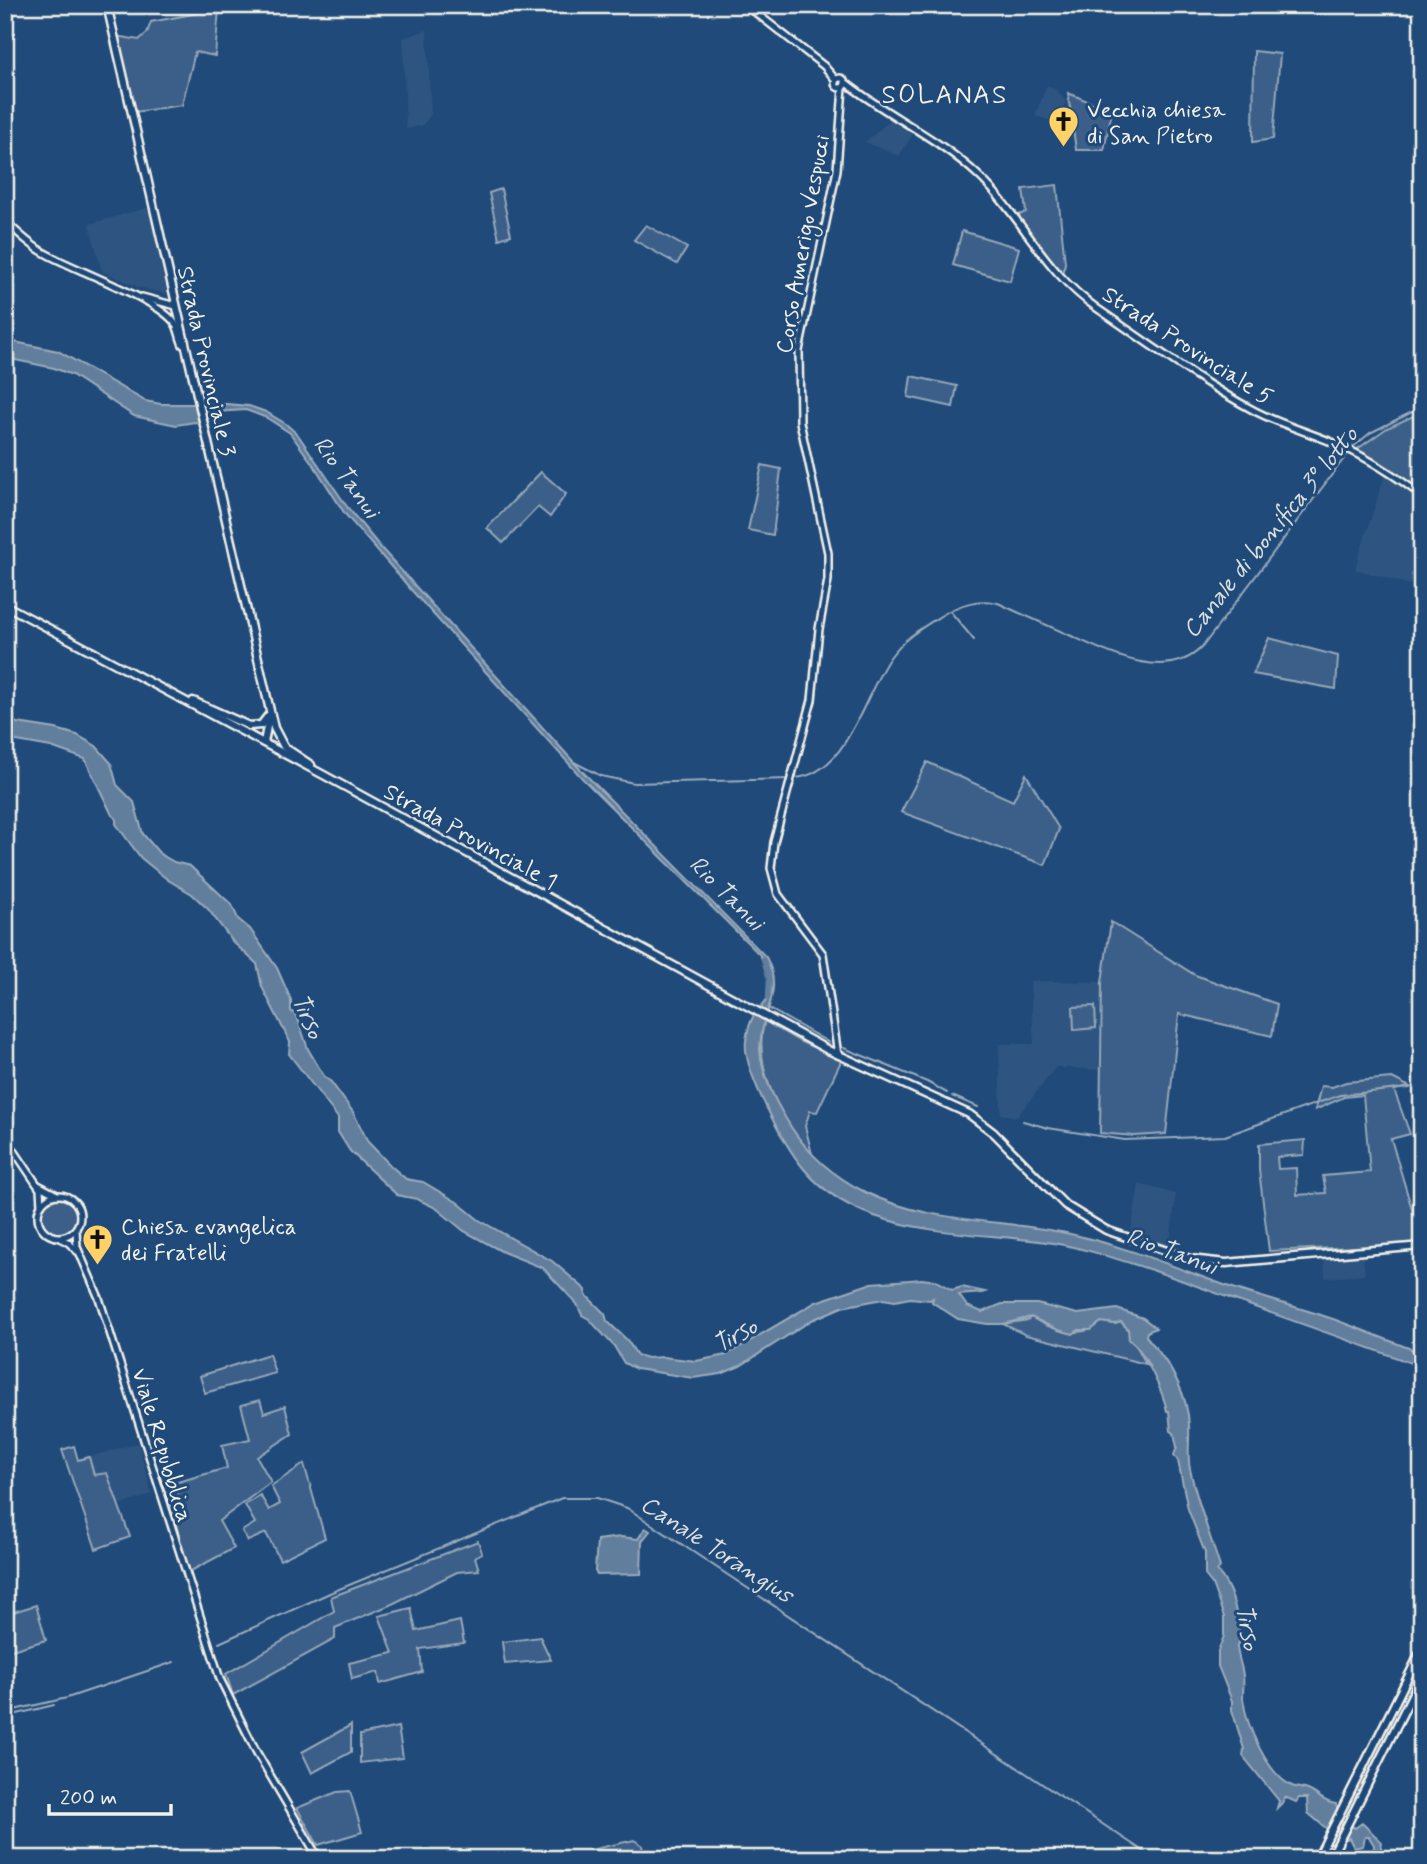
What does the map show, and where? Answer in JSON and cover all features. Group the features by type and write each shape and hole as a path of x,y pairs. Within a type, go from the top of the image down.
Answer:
{"main road":[{"name":"Strada Provinciale 3","path":"107,5 265,693"},
{"name":"Strada Provinciale 1","path":"5,605 838,1055 969,1114 983,1123 1081,1217 1117,1235 1171,1254 1226,1263 1422,1246"},
{"path":"264,743 268,716 265,693"},
{"path":"265,693 274,728 284,747 320,773"},
{"path":"180,698 203,704 249,726 261,725 268,716"},
{"path":"264,743 274,728"},
{"path":"1317,1859 1422,1649"},
{"path":"1330,1859 1422,1675"}],"street":[{"path":"746,5 830,72 842,85"},
{"name":"Strada Provinciale 5","path":"842,85 925,133 963,161 1005,205 1042,257 1076,293 1254,411 1355,453 1378,465 1422,496"},
{"name":"Corso Amerigo Vespucci","path":"838,1055 823,954 778,894 771,868 774,842 812,700 819,629 828,580 828,552 804,446 799,403 801,332 836,170 841,135 842,85"},
{"path":"5,221 44,253 134,295 160,311 176,325 186,351"},
{"path":"158,302 169,298 171,286"},
{"path":"134,295 176,306"},
{"path":"160,311 168,311 176,306"},
{"path":"5,1137 42,1195 38,1217 42,1229 51,1236 68,1236 76,1230 81,1219 79,1207 71,1199 37,1184"},
{"path":"41,1205 48,1198 57,1195"},
{"name":"Viale Repubblica","path":"76,1230 76,1242 99,1298 210,1653 237,1716 319,1859"},
{"name":"Viale Repubblica","path":"60,1238 72,1245 83,1259"}],"shaded area":[{"path":"219,9 215,56 195,52 182,105 135,112 115,36 139,40 147,33 151,22"},
{"path":"427,30 431,114 423,125 406,129 403,38"},
{"path":"1254,51 1280,54 1273,139 1253,142"},
{"path":"1047,85 1066,101 1061,124 1035,116"},
{"path":"1068,93 1112,111 1104,150 1076,150"},
{"path":"893,118 915,131 899,156 865,142"},
{"path":"1057,185 1065,263 1063,274 1047,259 1017,216 1026,212 1023,189"},
{"path":"501,189 511,235 499,239 489,193"},
{"path":"150,207 167,294 138,287 102,271 89,224"},
{"path":"646,225 687,248 677,264 634,240"},
{"path":"962,231 1019,248 1010,281 953,265"},
{"path":"5,340 58,351 145,401 161,404 249,406 266,412 298,435 348,508 381,548 580,769 766,957 773,982 761,1036 763,1069 775,1100 791,1127 814,1156 833,1172 865,1192 913,1210 1041,1228 1128,1250 1227,1286 1333,1319 1422,1353 1422,1367 1111,1257 1046,1242 916,1227 854,1208 827,1191 804,1169 786,1143 766,1107 751,1070 746,1041 748,1031 754,1015 767,999 770,988 767,970 759,954 582,778 414,593 345,514 290,433 267,418 246,410 215,412 201,425 195,422 176,425 134,416 72,375 54,368 5,358"},
{"path":"911,376 957,386 953,407 908,397"},
{"path":"1422,412 1422,492 1356,450 1387,428"},
{"path":"762,465 781,469 773,535 748,530"},
{"path":"541,472 566,494 550,517 538,507 503,543 487,528"},
{"path":"1385,474 1422,498 1421,588 1355,569"},
{"path":"1269,638 1338,656 1336,689 1253,674"},
{"path":"5,721 56,729 77,735 96,746 111,763 117,785 134,802 143,834 160,854 174,862 190,866 232,905 238,919 250,929 277,968 291,1000 291,1011 297,1016 308,1049 324,1076 353,1112 368,1142 406,1179 423,1182 457,1202 479,1220 552,1261 586,1290 586,1295 605,1314 607,1321 627,1340 637,1355 696,1361 726,1355 816,1302 872,1283 922,1279 936,1281 952,1290 962,1287 985,1292 959,1295 967,1306 982,1312 1002,1304 1037,1304 1078,1314 1117,1309 1143,1318 1156,1328 1147,1332 1146,1336 1169,1366 1185,1401 1189,1426 1189,1464 1193,1481 1220,1567 1217,1571 1231,1594 1236,1612 1241,1640 1237,1645 1243,1676 1243,1698 1253,1735 1266,1760 1283,1780 1336,1804 1342,1821 1355,1828 1362,1823 1382,1842 1381,1848 1394,1859 1373,1859 1374,1845 1369,1837 1365,1837 1363,1846 1354,1848 1349,1838 1327,1829 1308,1813 1307,1798 1299,1798 1296,1802 1285,1797 1277,1808 1279,1801 1243,1756 1244,1749 1232,1710 1232,1701 1218,1666 1218,1651 1224,1636 1224,1617 1212,1584 1205,1575 1205,1553 1188,1509 1178,1461 1174,1455 1177,1447 1174,1433 1171,1431 1169,1411 1146,1361 1135,1344 1129,1340 1128,1329 1121,1322 1101,1322 1091,1330 1079,1330 1073,1334 1031,1317 1003,1324 958,1319 932,1302 933,1298 895,1301 883,1299 842,1307 812,1320 740,1366 721,1374 693,1378 636,1369 624,1363 614,1346 582,1315 577,1304 543,1268 503,1252 464,1231 436,1208 417,1199 397,1195 350,1151 338,1132 338,1118 289,1054 290,1042 262,987 257,964 233,942 208,909 192,894 168,880 141,858 116,824 116,818 112,815 85,759 51,747 5,739"},
{"path":"927,762 1013,801 1026,774 1059,829 1045,865 901,812"},
{"path":"1111,922 1195,975 1277,1004 1272,1036 1179,1014 1166,1134 1134,1136 1100,1133 1102,982"},
{"path":"1030,981 1102,982 1099,1070 1056,1067 1017,1117 1001,1114 999,1044 1034,1044"},
{"path":"1095,1006 1096,1028 1074,1030 1073,1007"},
{"path":"764,1021 801,1042 842,1059 817,1112 810,1111 805,1126 812,1154 789,1126 772,1092 762,1057"},
{"path":"1392,1078 1410,1087 1394,1090 1410,1134 1391,1139 1420,1244 1269,1251 1259,1170 1259,1144 1305,1140 1304,1155 1277,1157 1278,1169 1296,1168 1297,1195 1326,1193 1323,1176 1370,1172 1363,1095 1344,1097 1315,1110 1321,1086 1332,1087 1346,1082"},
{"path":"1139,1184 1176,1194 1169,1250 1130,1237"},
{"path":"59,1197 72,1203 78,1216 72,1229 59,1235 46,1229 40,1216 46,1203"},
{"path":"1363,1256 1365,1275 1325,1278 1324,1259"},
{"path":"1031,1317 1066,1332 1084,1331 1101,1322 1121,1322 1128,1329 1146,1364 1026,1335 1003,1324 1028,1320"},
{"path":"269,1354 275,1373 205,1393 200,1376"},
{"path":"260,1400 264,1413 285,1406 292,1434 257,1457 271,1482 219,1521 234,1548 189,1572 170,1502 179,1498 174,1483 227,1468 222,1445 250,1439 241,1405"},
{"path":"138,1443 152,1494 119,1506 107,1473 94,1475 89,1457"},
{"path":"74,1446 78,1460 89,1457 94,1475 107,1473 130,1537 96,1549 62,1450"},
{"path":"304,1464 325,1538 280,1560 266,1533 248,1541 242,1531 255,1523 245,1505 260,1495 269,1510 280,1504 271,1486"},
{"path":"645,1528 650,1531 642,1541 641,1574 597,1575 597,1540 621,1537 638,1539"},
{"path":"478,1541 482,1553 475,1557 479,1570 457,1572 335,1628 335,1639 233,1695 226,1674 334,1611 331,1597"},
{"path":"5,1596 10,1613 36,1605 46,1640 5,1652"},
{"path":"411,1608 416,1631 460,1621 464,1643 420,1649 422,1672 380,1684 378,1672 352,1679 349,1663 393,1653 379,1616"},
{"path":"540,1637 551,1660 505,1664 502,1642"},
{"path":"351,1725 351,1752 312,1773 302,1752"},
{"path":"398,1727 403,1758 360,1763 360,1735"},
{"path":"350,1791 362,1832 318,1845 297,1808 337,1792"},
{"path":"634,1840 642,1845 644,1859 591,1859 590,1850"}],"waterway":[{"name":"Canale di bonifica 3º lotto","path":"795,778 813,773 829,762 842,747 881,672 902,644 942,615 968,603 998,603 1099,649 1136,661 1172,663 1188,657 1203,646 1352,448 1370,433 1422,407"},
{"path":"950,611 974,640"},
{"name":"Canale di bonifica 3º lotto","path":"572,761 601,776 634,783 789,779"},
{"name":"Rio Tanui","path":"763,959 769,979 768,998"},
{"path":"768,1008 828,1042"},
{"path":"844,1048 947,1093"},
{"path":"1023,1121 1048,1128 1125,1140 1225,1136 1340,1095 1410,1088"},
{"path":"952,1096 978,1107"},
{"name":"Canale Torangius","path":"219,1643 332,1592 562,1498 597,1498 627,1508 1155,1859"},
{"name":"Canale Torangius","path":"5,1712 67,1698 174,1662"},
{"path":"5,1717 54,1705"}],"place":[{"name":"Vecchia chiesa di San Pietro","path":"1064,149"},
{"name":"Chiesa evangelica dei Fratelli","path":"98,1266"}],"district":[{"name":"SOLANAS","path":"945,94"}],"water label":[{"name":"Tirso","path":"308,1016"},
{"name":"Tirso","path":"735,1335"},
{"name":"Tirso","path":"1248,1627"}]}
